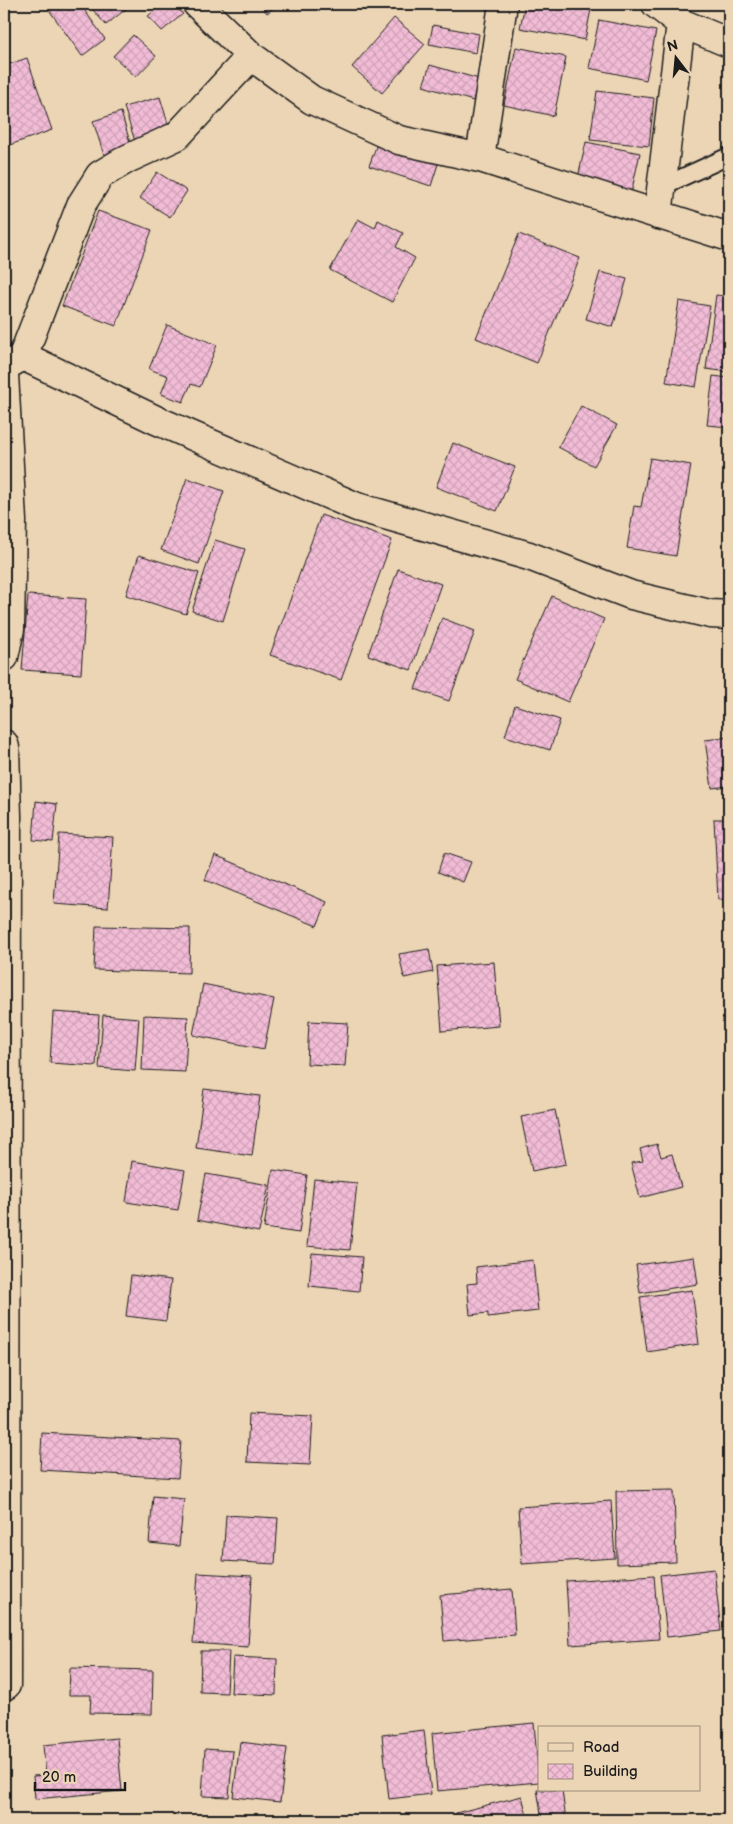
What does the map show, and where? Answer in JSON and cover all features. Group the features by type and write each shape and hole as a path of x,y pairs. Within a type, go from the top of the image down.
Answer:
{"street":[{"path":"197,4 251,56 312,100 399,140 480,158 729,237"},
{"path":"480,158 502,4"},
{"path":"656,4 681,23 729,43"},
{"path":"658,215 681,23"},
{"path":"4,657 10,629 12,521 10,366 81,205 100,174 127,159 177,136 251,56"},
{"path":"10,366 156,420 357,508 529,556 630,595 710,614 729,615"},
{"path":"4,744 6,748 6,1685"}],"lane":[{"path":"661,187 729,156"}],"building":[{"path":"51,4 80,4 105,39 82,56 47,7"},
{"path":"88,4 132,4 106,25"},
{"path":"163,4 174,4 183,14 162,31 148,16"},
{"path":"260,4 279,4 267,13"},
{"path":"525,4 592,4 585,40 520,28"},
{"path":"394,18 425,44 382,93 352,67"},
{"path":"599,20 656,31 646,80 589,68"},
{"path":"433,25 479,34 476,53 429,44"},
{"path":"133,35 156,56 136,77 113,56"},
{"path":"516,47 566,57 554,116 504,105"},
{"path":"27,58 52,130 4,147 4,66"},
{"path":"430,65 479,79 473,101 423,86"},
{"path":"597,91 654,98 649,146 590,140"},
{"path":"160,97 170,130 135,141 124,107"},
{"path":"121,112 132,149 105,158 93,121"},
{"path":"586,142 640,153 631,194 577,182"},
{"path":"377,144 438,164 431,186 369,166"},
{"path":"157,172 187,191 170,217 140,198"},
{"path":"98,211 152,230 116,326 62,306"},
{"path":"358,219 375,228 378,220 403,233 396,247 415,258 392,302 330,270"},
{"path":"519,234 580,258 537,363 476,338"},
{"path":"600,272 627,279 613,327 586,319"},
{"path":"716,295 729,297 729,372 706,369"},
{"path":"679,301 710,306 696,387 666,382"},
{"path":"167,325 217,345 200,387 191,384 183,402 161,394 168,376 149,369"},
{"path":"713,376 729,378 729,427 707,425"},
{"path":"581,406 617,425 594,466 558,447"},
{"path":"453,443 515,467 497,511 436,487"},
{"path":"650,458 691,465 676,556 627,548 634,506 641,507"},
{"path":"187,478 224,491 199,564 161,550"},
{"path":"321,515 392,540 341,680 270,655"},
{"path":"215,540 245,549 223,621 192,611"},
{"path":"139,555 199,573 186,614 126,595"},
{"path":"398,569 441,584 411,670 368,655"},
{"path":"28,595 86,599 81,674 22,670"},
{"path":"552,596 604,619 568,702 515,679"},
{"path":"442,618 475,631 449,701 415,689"},
{"path":"515,705 560,720 550,750 505,736"},
{"path":"729,737 729,786 712,788 705,740"},
{"path":"36,801 57,804 53,842 33,840"},
{"path":"714,819 729,819 729,899 718,900"},
{"path":"59,834 113,837 108,908 54,904"},
{"path":"444,853 471,862 463,882 438,872"},
{"path":"215,855 327,902 317,926 205,880"},
{"path":"96,926 190,928 189,973 94,970"},
{"path":"429,949 433,972 404,978 399,954"},
{"path":"494,962 499,1026 442,1031 437,966"},
{"path":"203,984 274,999 264,1049 193,1035"},
{"path":"53,1012 99,1015 96,1066 50,1063"},
{"path":"103,1015 139,1018 135,1071 99,1068"},
{"path":"144,1015 188,1017 185,1072 142,1070"},
{"path":"309,1021 348,1023 345,1066 307,1064"},
{"path":"204,1089 260,1096 252,1156 196,1148"},
{"path":"555,1110 566,1164 532,1171 521,1117"},
{"path":"657,1144 661,1157 672,1154 681,1187 640,1198 631,1163 643,1161 640,1149"},
{"path":"132,1161 185,1170 178,1210 126,1202"},
{"path":"273,1170 307,1175 299,1233 264,1228"},
{"path":"206,1174 269,1185 259,1232 197,1220"},
{"path":"314,1179 357,1183 350,1250 307,1246"},
{"path":"312,1253 362,1257 359,1291 309,1286"},
{"path":"694,1257 698,1284 640,1293 636,1265"},
{"path":"533,1260 538,1311 488,1317 488,1313 470,1315 467,1284 477,1283 476,1267"},
{"path":"131,1275 171,1280 166,1321 126,1316"},
{"path":"692,1290 699,1344 647,1352 640,1297"},
{"path":"249,1413 313,1416 310,1465 247,1462"},
{"path":"42,1433 181,1441 178,1478 40,1470"},
{"path":"674,1490 676,1562 617,1564 616,1491"},
{"path":"153,1496 184,1499 179,1546 149,1543"},
{"path":"611,1501 615,1558 522,1564 518,1507"},
{"path":"226,1515 278,1518 275,1564 223,1561"},
{"path":"714,1569 721,1631 667,1637 660,1575"},
{"path":"198,1573 252,1576 248,1647 193,1643"},
{"path":"654,1575 659,1639 570,1645 566,1581"},
{"path":"512,1589 515,1635 444,1641 440,1595"},
{"path":"201,1651 229,1651 227,1693 200,1692"},
{"path":"233,1657 277,1659 276,1695 231,1693"},
{"path":"70,1668 153,1670 152,1714 90,1713 91,1695 69,1695"},
{"path":"534,1723 538,1782 437,1791 432,1733"},
{"path":"424,1730 431,1794 389,1799 382,1735"},
{"path":"117,1738 122,1791 35,1799 33,1776 46,1775 43,1745"},
{"path":"240,1742 287,1748 280,1802 233,1797"},
{"path":"205,1749 233,1751 229,1797 202,1796"},
{"path":"537,1789 538,1792 562,1792 566,1820 542,1820"},
{"path":"522,1796 528,1820 458,1820 456,1813"}]}
